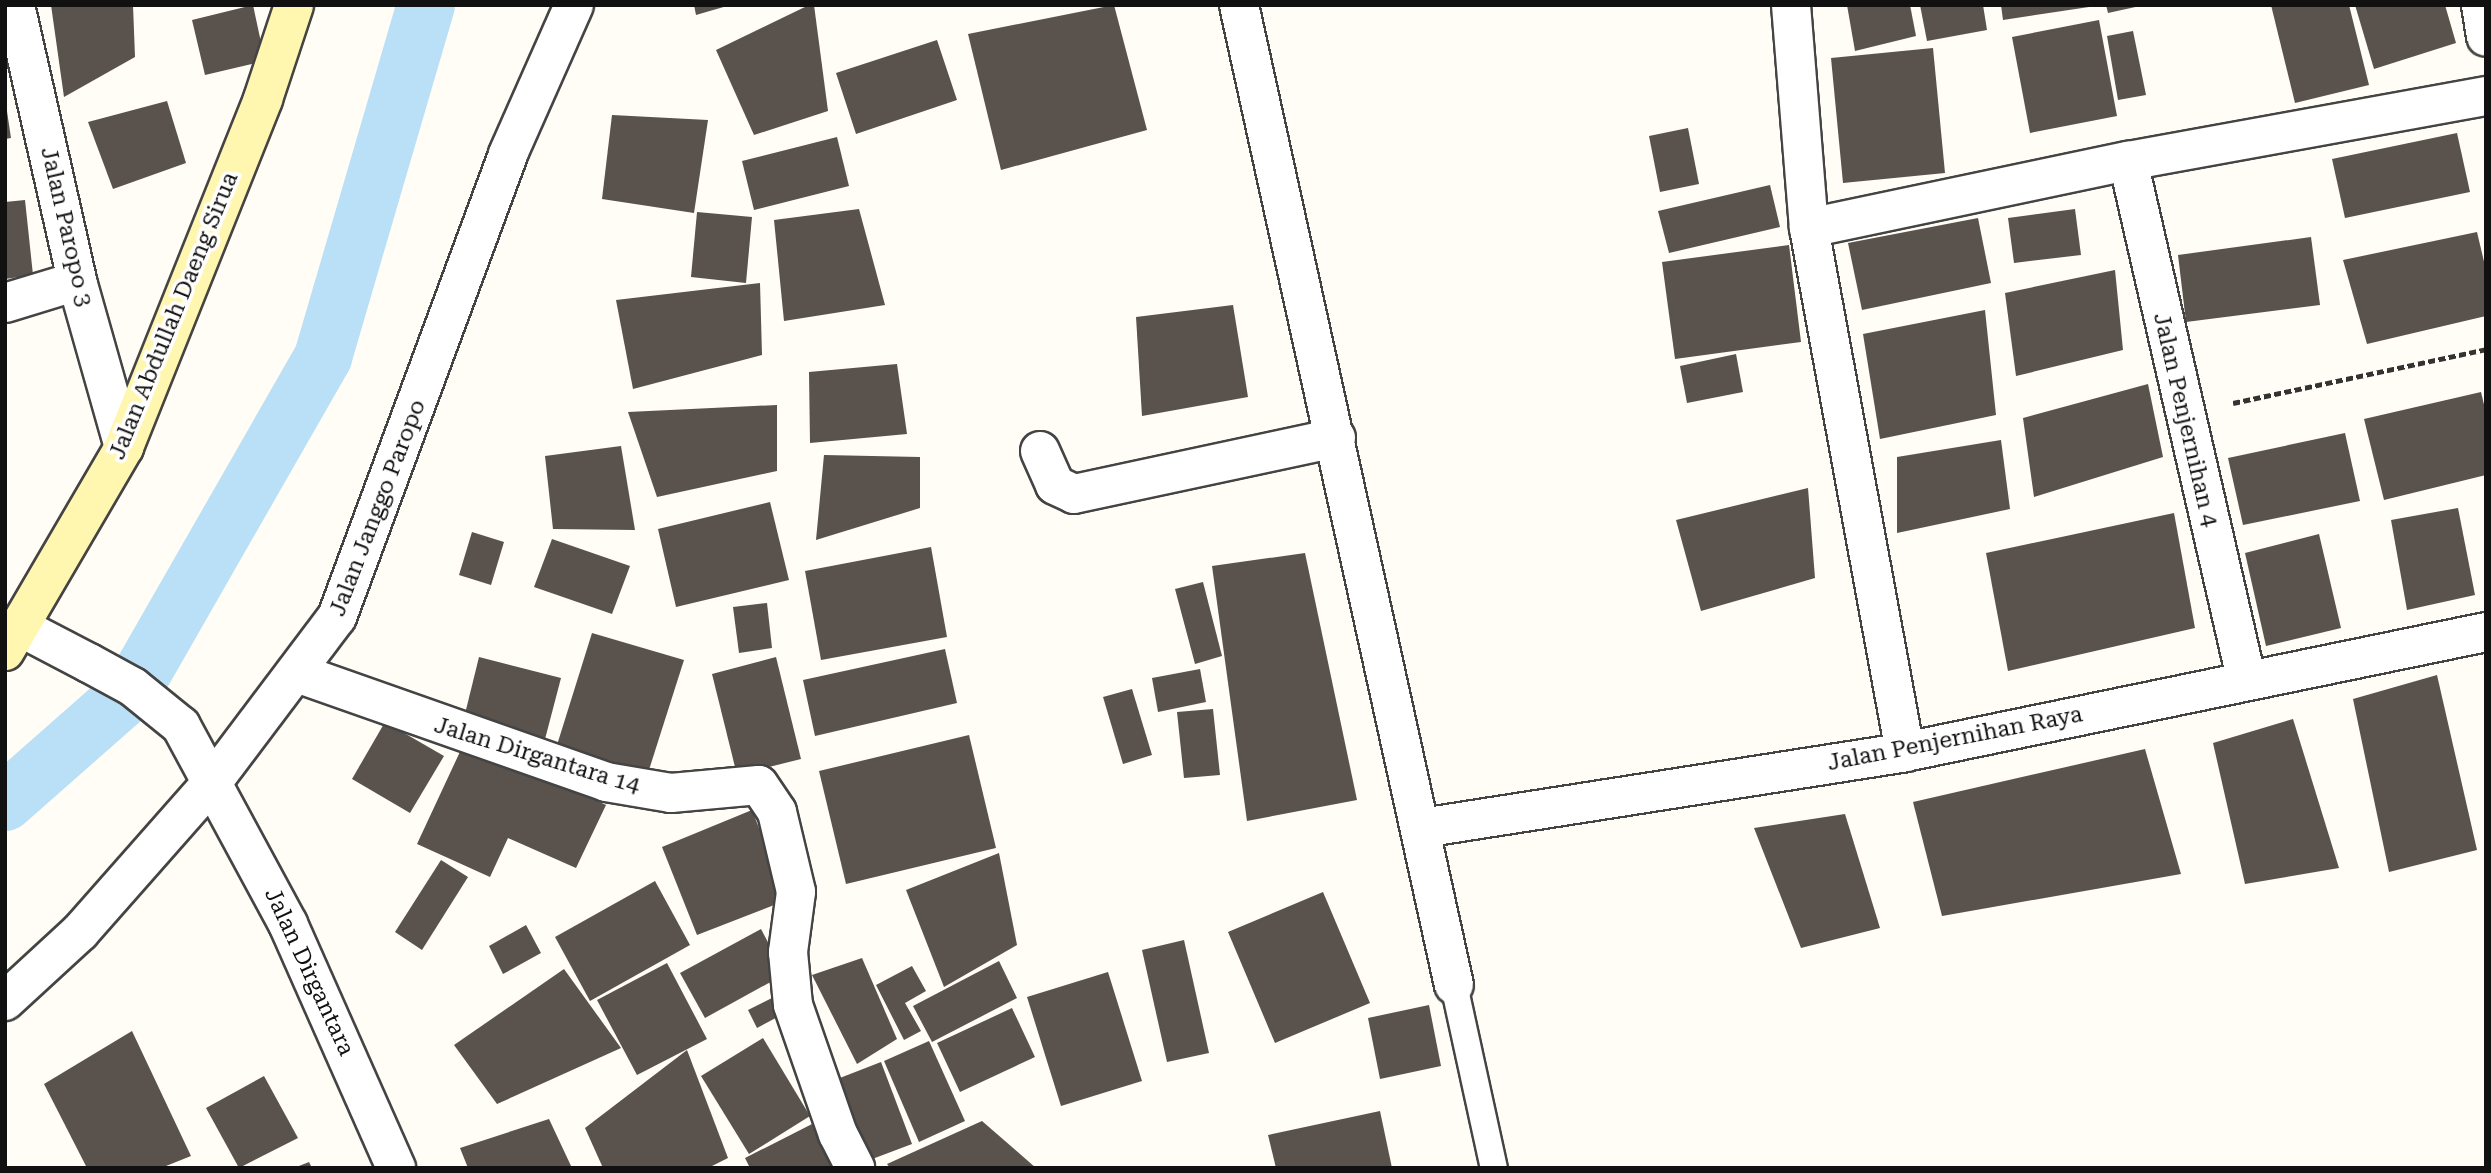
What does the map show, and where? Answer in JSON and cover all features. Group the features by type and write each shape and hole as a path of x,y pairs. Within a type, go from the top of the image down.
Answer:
{"main road":[{"name":"Jalan Abdullah Daeng Sirua","path":"10,636 124,447 263,99 294,5"}],"street":[{"name":"Jalan Paropo 3","path":"15,5 77,281 124,447"},
{"name":"Jalan Janggo Paropo","path":"5,1001 80,932 214,780 338,617 508,154 574,5"},
{"path":"1239,5 1422,828 1454,985"},
{"path":"1791,5 1809,228 1905,752"},
{"path":"2481,5 2486,37"},
{"path":"1809,228 2128,161 2486,96"},
{"name":"Jalan Penjernihan 4","path":"2128,161 2182,414 2246,678"},
{"path":"5,303 77,281"},
{"path":"1041,451 1055,485 1074,494 1336,438"},
{"name":"Jalan Penjernihan Raya","path":"1422,828 1905,752 2246,678 2486,632"},
{"name":"Jalan Dirgantara","path":"10,636 132,687 181,726 214,780 288,924 396,1168"},
{"name":"Jalan Dirgantara 14","path":"298,673 606,782 671,793 759,785 778,812 796,892 788,952 793,1005 838,1134 855,1168"}],"lane":[{"path":"1454,985 1494,1168"}],"path":[{"path":"2182,414 2486,349"}],"building":[{"path":"51,5 133,5 135,57 64,97"},
{"path":"253,5 265,61 205,75 192,20"},
{"path":"694,5 727,5 727,6 696,15"},
{"path":"814,5 828,111 754,135 716,50"},
{"path":"1114,5 1147,130 1001,170 968,34"},
{"path":"1847,5 1910,5 1916,36 1855,51"},
{"path":"1920,5 1983,5 1987,30 1927,41"},
{"path":"2001,5 2089,5 2089,7 2003,20"},
{"path":"2106,5 2140,5 2140,6 2108,13"},
{"path":"2271,5 2349,5 2369,85 2295,103"},
{"path":"2355,5 2445,5 2456,43 2374,69"},
{"path":"2099,20 2117,116 2030,133 2012,37"},
{"path":"2133,31 2146,95 2118,100 2107,36"},
{"path":"937,40 957,100 856,134 836,73"},
{"path":"1933,48 1945,173 1843,183 1831,58"},
{"path":"5,98 11,138 5,139"},
{"path":"167,101 186,163 113,189 88,122"},
{"path":"612,115 708,120 694,213 602,199"},
{"path":"1688,128 1699,184 1660,192 1649,136"},
{"path":"2457,133 2470,192 2345,218 2332,159"},
{"path":"837,137 849,186 754,210 742,161"},
{"path":"1770,185 1780,227 1669,253 1658,211"},
{"path":"25,200 33,275 5,279 5,202"},
{"path":"859,209 885,305 784,321 774,220"},
{"path":"2075,209 2081,255 2014,263 2008,218"},
{"path":"697,212 752,217 746,283 691,277"},
{"path":"1978,218 1991,283 1862,310 1848,243"},
{"path":"2477,232 2486,270 2486,316 2367,344 2343,260"},
{"path":"2311,237 2320,305 2186,322 2178,255"},
{"path":"1789,245 1801,342 1675,359 1662,262"},
{"path":"2115,270 2123,350 2016,376 2005,293"},
{"path":"760,283 762,355 633,389 616,300"},
{"path":"1233,305 1248,397 1142,416 1136,317"},
{"path":"1985,310 1996,415 1880,439 1863,334"},
{"path":"1736,354 1743,392 1687,403 1680,366"},
{"path":"897,364 907,434 810,443 809,372"},
{"path":"2148,384 2163,457 2034,497 2023,418"},
{"path":"2481,392 2486,413 2486,475 2384,500 2364,419"},
{"path":"777,405 777,471 657,497 628,412"},
{"path":"2345,433 2360,501 2243,525 2228,458"},
{"path":"2001,440 2010,509 1897,533 1897,457"},
{"path":"621,446 635,530 553,529 545,456"},
{"path":"824,455 920,457 920,508 816,540"},
{"path":"1808,488 1815,578 1701,611 1676,520"},
{"path":"770,502 789,580 676,607 658,529"},
{"path":"2458,508 2475,595 2407,610 2391,520"},
{"path":"2174,513 2195,628 2008,671 1986,553"},
{"path":"472,532 504,542 491,585 459,575"},
{"path":"2319,534 2341,628 2266,646 2245,553"},
{"path":"552,539 630,566 612,614 534,587"},
{"path":"931,547 947,637 821,660 805,571"},
{"path":"1305,553 1357,800 1247,821 1212,566"},
{"path":"1203,582 1222,656 1195,664 1175,589"},
{"path":"767,603 772,648 739,653 733,607"},
{"path":"592,633 684,660 648,773 557,745"},
{"path":"945,649 957,703 815,736 803,680"},
{"path":"479,657 561,678 544,743 463,722"},
{"path":"776,657 801,759 737,775 712,674"},
{"path":"1200,669 1206,702 1158,712 1152,678"},
{"path":"2437,675 2477,850 2389,872 2353,699"},
{"path":"1132,689 1152,755 1123,764 1103,697"},
{"path":"1213,709 1220,775 1184,778 1177,712"},
{"path":"2293,719 2339,868 2245,884 2213,743"},
{"path":"385,722 444,756 410,813 352,779"},
{"path":"969,735 996,848 846,884 819,771"},
{"path":"465,741 606,805 576,868 508,838 490,877 417,844"},
{"path":"2145,749 2181,874 1942,916 1913,802"},
{"path":"752,810 787,900 697,935 662,847"},
{"path":"1845,814 1880,928 1801,948 1754,828"},
{"path":"999,853 1017,945 944,987 906,890"},
{"path":"441,860 468,877 422,950 395,932"},
{"path":"655,881 690,945 590,1001 555,937"},
{"path":"1323,892 1370,1003 1275,1043 1228,932"},
{"path":"526,925 541,953 503,974 489,946"},
{"path":"761,929 785,974 705,1018 680,973"},
{"path":"1184,940 1209,1053 1167,1062 1142,950"},
{"path":"862,958 897,1039 857,1064 812,975"},
{"path":"999,961 1017,998 932,1042 913,1006"},
{"path":"667,963 707,1039 637,1075 597,1000"},
{"path":"912,966 926,991 905,1003 921,1031 904,1040 876,985"},
{"path":"564,969 621,1048 497,1104 454,1045"},
{"path":"1108,972 1142,1081 1061,1106 1027,997"},
{"path":"776,996 785,1013 757,1028 748,1010"},
{"path":"1429,1005 1441,1066 1380,1079 1368,1018"},
{"path":"1012,1008 1035,1057 960,1092 937,1043"},
{"path":"132,1031 191,1156 161,1168 87,1168 44,1084"},
{"path":"763,1038 810,1116 749,1154 701,1076"},
{"path":"929,1041 965,1121 919,1142 884,1061"},
{"path":"687,1050 728,1158 708,1168 603,1168 585,1128"},
{"path":"881,1062 912,1144 859,1164 827,1083"},
{"path":"264,1076 298,1138 239,1168 206,1108"},
{"path":"1380,1111 1392,1168 1276,1168 1268,1135"},
{"path":"549,1119 572,1168 468,1168 460,1148"},
{"path":"982,1121 1036,1168 890,1168 887,1164"},
{"path":"816,1122 839,1168 750,1168 745,1158"},
{"path":"309,1162 312,1168 294,1168"}],"waterway":[{"path":"5,802 133,689 323,357 426,5"}]}
